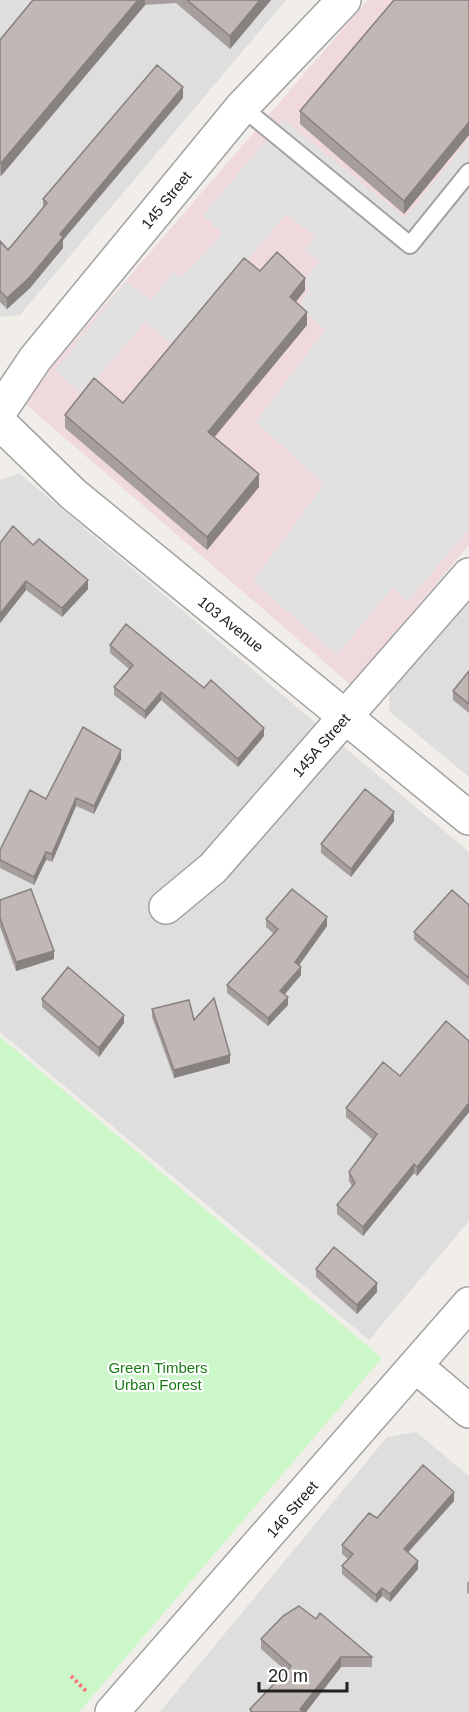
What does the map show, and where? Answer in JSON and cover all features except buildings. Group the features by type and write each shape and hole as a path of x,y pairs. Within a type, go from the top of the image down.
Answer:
{"street":[{"name":"145 Street","path":"0,411 35,359 242,107 344,0"},
{"name":"103 Avenue","path":"0,423 73,494 469,818"},
{"name":"145A Street","path":"166,908 213,868 469,575"},
{"name":"146 Street","path":"112,1712 417,1367 469,1304"},
{"path":"417,1367 469,1411"}],"lane":[{"path":"242,107 410,245 469,172"}],"shaded area":[{"path":"0,0 286,0 20,315 0,317"},
{"path":"368,0 469,0 469,545 351,685 22,401"},
{"path":"284,120 405,218 469,139 469,529 408,601 392,588 337,655 253,581 324,484 256,422 325,330 298,307 310,290 303,282 319,261 305,249 315,236 286,214 175,347 145,322 83,394 55,371 126,281 151,301 173,272 182,277 222,234 203,215"},
{"path":"19,473 469,852 469,1221 369,1340 0,1032 0,480"},
{"path":"469,590 469,777 389,711 390,683"},
{"path":"416,1432 469,1476 469,1712 160,1712 387,1437"}],"green space":[{"name":"Green Timbers Urban Forest","path":"0,1037 382,1358 79,1712 0,1712"}]}
